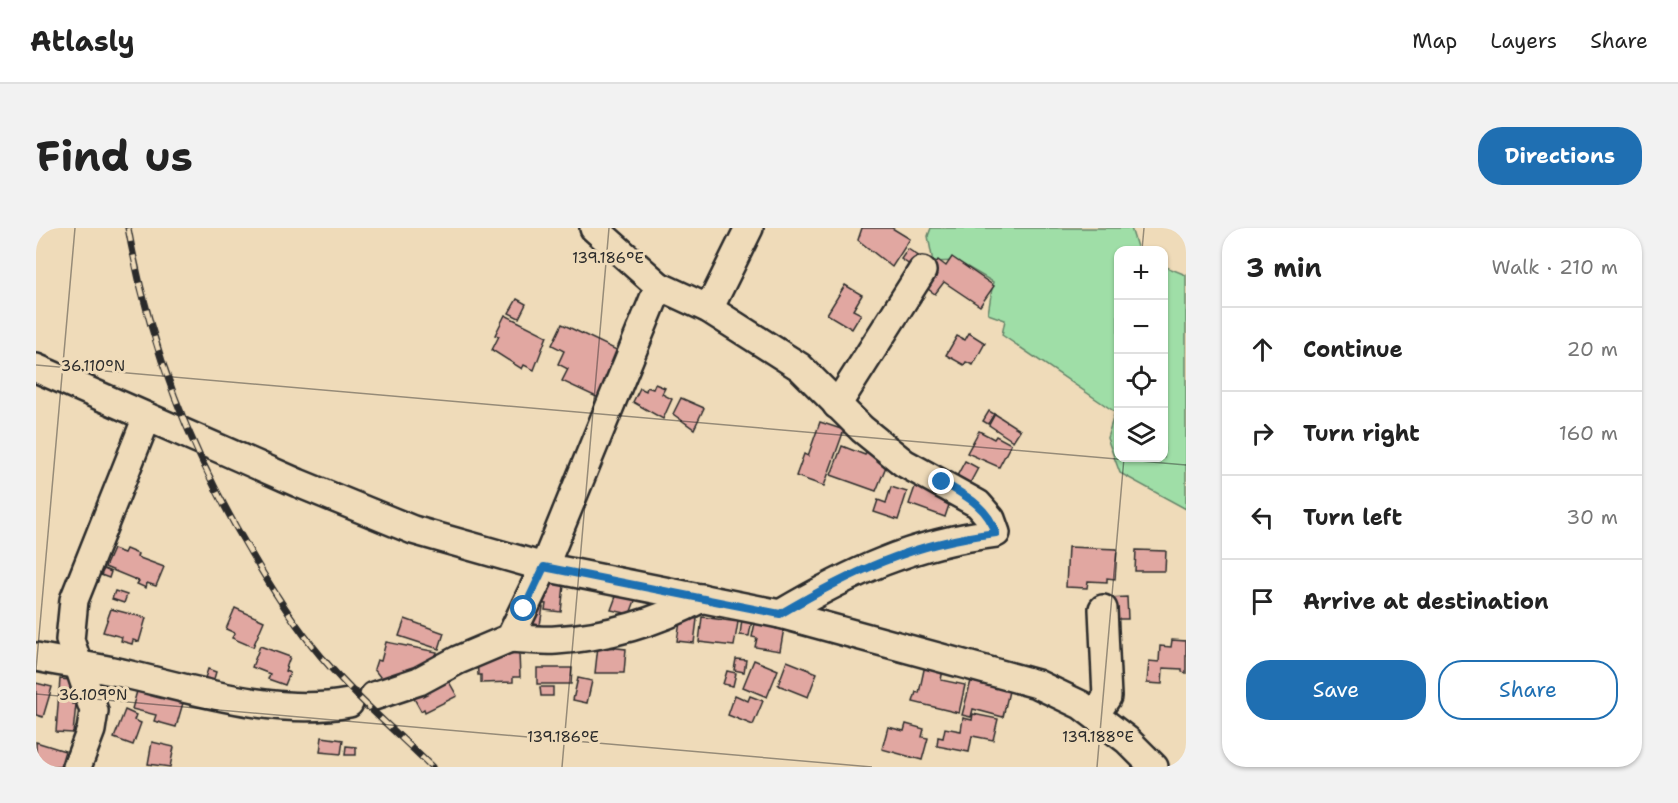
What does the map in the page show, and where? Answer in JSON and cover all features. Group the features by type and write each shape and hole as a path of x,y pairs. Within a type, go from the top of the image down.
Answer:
{"street":[{"path":"594,228 659,286 709,309 800,368 862,429 904,463 978,504 991,519 996,533 927,546 864,567 780,614"},
{"path":"709,309 749,228"},
{"path":"837,405 922,271"},
{"path":"510,638 544,567 659,286"},
{"path":"36,368 298,483 413,530 544,567 780,614 1037,684 1082,705 1127,740 1154,767"},
{"path":"88,754 94,711 70,640 74,600 147,417"},
{"path":"36,657 78,663 219,695 316,708 361,699 419,681 458,660 510,638 555,640 608,632 676,612 702,598"},
{"path":"1095,715 1107,697 1103,609"}],"green space":[{"path":"931,228 1131,228 1137,246 1114,246 1114,411 1002,335 1005,320 988,314 993,282 957,261 933,262 928,236"},
{"path":"1168,268 1186,275 1186,509 1120,473 1116,462 1168,462"},
{"path":"1114,415 1114,457 1107,438"}],"building":[{"path":"862,228 892,228 910,239 892,267 858,240"},
{"path":"908,249 920,257 913,267 901,259"},
{"path":"952,257 994,286 980,306 944,282 935,294 921,284 938,260 946,266"},
{"path":"845,285 862,295 853,310 861,314 852,329 827,314"},
{"path":"517,299 526,304 519,318 509,313"},
{"path":"505,315 547,336 534,370 524,365 522,369 492,350 499,336 495,335"},
{"path":"562,324 625,354 603,400 562,381 568,369 558,364 564,351 552,345"},
{"path":"969,333 985,343 973,365 966,362 964,365 946,355 957,336 965,340"},
{"path":"655,384 665,388 662,394 672,399 663,419 633,402 640,388 646,391 647,387 653,389"},
{"path":"681,398 704,408 694,429 673,414"},
{"path":"989,411 994,414 988,424 983,421"},
{"path":"995,414 1020,430 1013,441 989,425"},
{"path":"820,422 844,430 824,486 796,476 804,454 808,456"},
{"path":"979,431 1011,444 999,467 967,453"},
{"path":"842,446 865,455 867,450 887,464 876,491 831,475"},
{"path":"965,461 978,468 970,483 957,476"},
{"path":"916,484 952,496 945,517 909,504"},
{"path":"891,487 907,492 898,520 874,512 878,500 886,503"},
{"path":"1068,547 1117,549 1115,579 1107,578 1107,582 1088,581 1087,588 1066,587"},
{"path":"113,549 124,553 126,549 138,554 137,557 164,567 156,586 147,583 146,588 137,584 139,581 105,567"},
{"path":"1136,550 1166,551 1165,571 1135,571"},
{"path":"104,569 111,572 109,578 101,575"},
{"path":"543,583 564,585 561,612 545,610 546,604 537,603"},
{"path":"115,591 127,595 124,603 112,599"},
{"path":"618,591 636,598 630,614 611,610"},
{"path":"1127,597 1128,619 1108,619 1107,598"},
{"path":"532,605 543,607 540,625 529,623"},
{"path":"235,608 264,621 253,647 232,638 235,633 226,629"},
{"path":"111,609 146,618 139,642 133,640 132,644 121,641 122,637 103,632"},
{"path":"681,616 697,619 694,643 677,641"},
{"path":"702,617 738,622 734,646 699,642"},
{"path":"405,619 444,633 439,649 399,636"},
{"path":"742,619 752,620 749,636 740,635"},
{"path":"755,623 784,628 780,651 755,647 757,638 752,637"},
{"path":"1172,640 1186,641 1186,673 1182,672 1182,669 1163,668 1162,684 1147,683 1149,661 1159,662 1160,646 1171,647"},
{"path":"386,642 437,652 434,665 385,679 380,677 374,669 377,660 381,661"},
{"path":"260,646 290,657 285,671 290,673 285,685 268,679 270,674 252,667"},
{"path":"598,646 626,649 624,673 595,673"},
{"path":"519,653 520,677 513,677 513,682 481,683 481,675 478,675 477,655"},
{"path":"736,659 746,660 744,672 734,670"},
{"path":"754,660 778,670 767,697 743,687"},
{"path":"787,661 817,673 808,697 778,685"},
{"path":"925,665 943,670 941,680 965,685 959,713 913,702 916,692 919,693"},
{"path":"537,668 572,668 571,684 537,684"},
{"path":"208,669 216,672 213,682 205,678"},
{"path":"727,671 736,673 733,686 723,684"},
{"path":"444,673 457,696 425,712 424,709 421,711 410,691"},
{"path":"578,678 592,681 587,703 573,700"},
{"path":"978,678 989,681 988,686 1009,691 1003,717 973,709 971,717 962,715 971,681 977,683"},
{"path":"60,679 70,680 70,689 73,689 72,704 76,704 73,733 56,732"},
{"path":"36,683 52,687 43,717 36,715"},
{"path":"139,684 185,696 176,727 154,721 156,715 132,709"},
{"path":"540,687 553,687 553,696 541,696"},
{"path":"735,695 748,701 750,696 763,701 753,725 728,715"},
{"path":"125,710 136,715 134,720 141,723 133,745 114,738"},
{"path":"973,714 998,719 993,740 972,736 969,752 937,746 938,737 943,738 945,728 961,731 963,718 972,720"},
{"path":"906,724 924,729 922,737 928,738 922,760 882,749 888,727 904,731"},
{"path":"322,737 343,740 341,754 320,752"},
{"path":"36,742 65,751 60,767 36,767"},
{"path":"152,742 174,747 170,767 148,764"},
{"path":"346,746 356,747 356,755 345,755"}],"railway":[{"path":"128,228 148,314 174,396 229,514 272,588 311,644 354,692 432,767"}],"route":[{"path":"524,609 544,567 780,614 864,567 927,546 965,537 996,533 991,519 978,504 942,482"}]}
